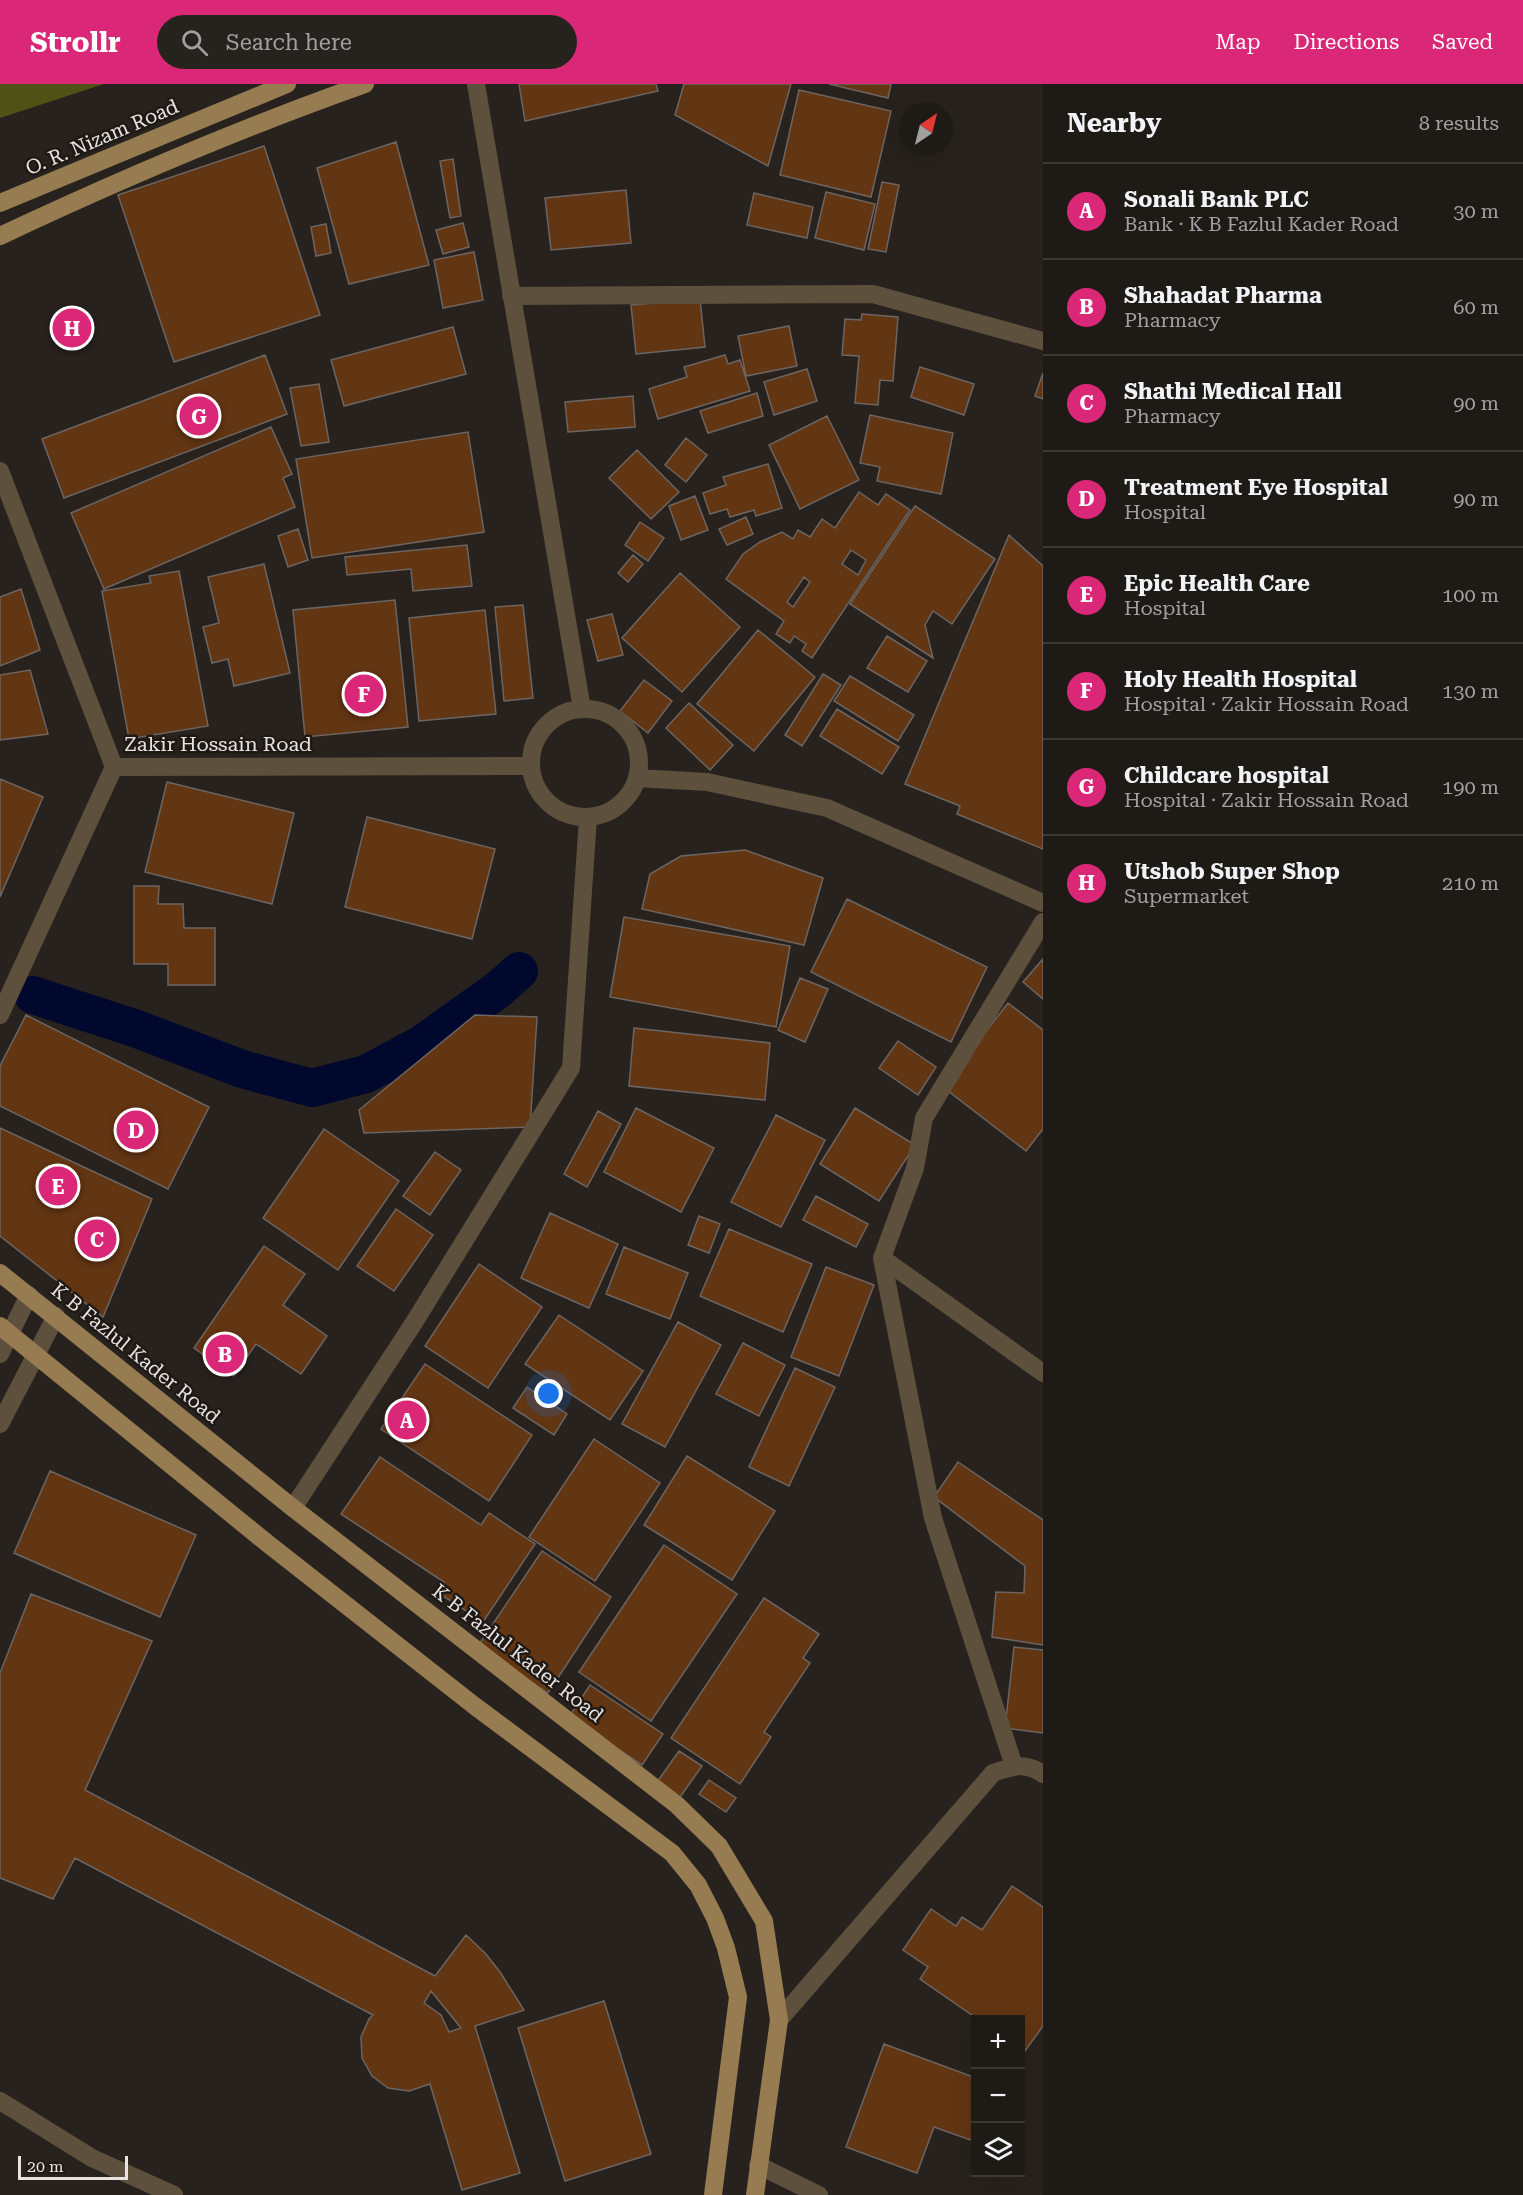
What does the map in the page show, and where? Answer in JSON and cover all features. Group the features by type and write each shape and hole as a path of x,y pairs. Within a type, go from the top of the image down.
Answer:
{"main road":[{"name":"O. R. Nizam Road","path":"0,203 287,84"},
{"path":"0,236 95,191 365,84"},
{"name":"K B Fazlul Kader Road","path":"0,1273 293,1508 677,1805 719,1846 764,1921 779,2020 755,2195"},
{"path":"5,1330 267,1543 476,1707 672,1853 679,1861 698,1885 716,1918 738,1997 713,2195"}],"street":[{"path":"476,84 582,709"},
{"path":"511,296 873,294 1043,342"},
{"name":"Zakir Hossain Road","path":"0,471 114,767 531,766"},
{"path":"582,709 600,711 615,718 627,729 636,744 640,761 638,778 631,794 619,806 604,814 588,818 571,816 556,809 542,797 534,783 531,766 532,749 539,733 565,712 582,709"},
{"path":"0,1015 114,767"},
{"path":"638,778 707,782 828,808 1043,903"},
{"path":"293,1508 415,1321 571,1068 588,818"},
{"path":"1014,1766 933,1518 882,1258 915,1168 924,1118 1043,922"},
{"path":"882,1258 1043,1372"},
{"path":"0,1354 5,1330 28,1295"},
{"path":"0,1424 56,1316"},
{"path":"779,2020 993,1773 1014,1766 1032,1766 1043,1774"},
{"path":"0,2101 92,2158 174,2195"},
{"path":"758,2165 819,2195"}],"shaded area":[{"path":"0,84 104,84 0,118"}],"building":[{"path":"519,84 656,84 658,91 525,121"},
{"path":"684,84 791,84 768,166 675,115"},
{"path":"829,84 891,84 888,98"},
{"path":"799,90 891,111 871,197 780,175"},
{"path":"396,142 429,265 349,284 317,168"},
{"path":"264,146 320,315 174,362 118,195"},
{"path":"453,159 461,216 450,218 440,161"},
{"path":"882,182 899,185 886,252 868,249"},
{"path":"626,190 631,243 551,250 545,198"},
{"path":"826,192 875,204 864,250 815,238"},
{"path":"754,193 813,207 807,238 747,225"},
{"path":"463,223 469,247 443,254 436,230"},
{"path":"326,224 331,253 316,256 311,227"},
{"path":"474,252 483,300 443,308 434,260"},
{"path":"700,299 705,347 636,354 631,305"},
{"path":"862,314 898,317 893,381 880,380 878,405 855,403 859,356 842,355 845,319 861,320"},
{"path":"789,326 797,366 746,376 738,336"},
{"path":"453,327 466,374 344,406 331,360"},
{"path":"265,355 287,414 64,498 42,439"},
{"path":"725,355 728,364 740,360 750,391 658,419 649,389 687,377 684,367"},
{"path":"920,367 974,384 964,415 911,397"},
{"path":"807,369 817,401 774,415 764,382"},
{"path":"1043,373 1043,399 1035,396"},
{"path":"319,384 329,442 301,446 290,388"},
{"path":"757,393 763,416 708,433 700,411"},
{"path":"633,396 635,427 568,432 565,402"},
{"path":"870,415 953,433 941,494 877,481 880,467 860,463"},
{"path":"827,416 859,480 800,509 769,445"},
{"path":"271,427 292,474 283,478 295,507 104,589 71,513"},
{"path":"468,432 484,532 312,558 296,459"},
{"path":"686,438 707,455 686,482 665,465"},
{"path":"637,450 679,492 651,519 609,478"},
{"path":"768,464 782,508 756,516 754,510 730,517 727,509 710,514 703,493 726,485 723,477"},
{"path":"859,492 878,505 886,494 910,510 812,658 802,651 806,644 794,636 790,643 776,634 784,621 726,579 743,554 760,542 782,532 793,539 798,530 810,537 822,519 835,528","holes":["851,550 866,560 858,575 842,564","804,577 810,582 793,607 787,602"]},
{"path":"695,496 708,530 681,540 669,506"},
{"path":"915,506 995,559 952,624 933,611 925,625 933,658 850,604"},
{"path":"746,517 753,534 727,545 719,529"},
{"path":"640,522 664,538 648,561 625,545"},
{"path":"298,529 308,560 288,567 278,536"},
{"path":"1009,535 1043,566 1043,849 957,814 960,806 905,784"},
{"path":"467,545 472,586 413,591 411,569 347,575 345,557"},
{"path":"633,555 643,564 628,582 618,573"},
{"path":"264,564 290,673 234,686 228,659 212,663 203,627 219,623 208,577"},
{"path":"179,571 208,726 129,739 102,591 151,583 149,576"},
{"path":"680,573 740,627 682,692 622,638"},
{"path":"21,589 40,650 0,666 0,597"},
{"path":"395,600 408,727 305,737 293,610"},
{"path":"523,605 533,698 504,701 495,607"},
{"path":"485,610 496,714 419,721 409,618"},
{"path":"612,614 623,655 598,661 587,620"},
{"path":"758,630 815,677 754,751 697,704"},
{"path":"887,636 927,661 908,692 867,668"},
{"path":"30,670 48,734 0,740 0,675"},
{"path":"823,674 841,685 802,746 785,735"},
{"path":"850,676 914,715 898,741 834,701"},
{"path":"644,680 672,701 648,733 620,711"},
{"path":"689,703 733,745 710,770 666,728"},
{"path":"837,709 899,747 882,774 820,736"},
{"path":"0,779 43,797 0,897"},
{"path":"167,782 294,813 272,904 145,872"},
{"path":"367,817 495,849 472,939 345,907"},
{"path":"745,850 823,878 804,945 642,909 650,874 681,856"},
{"path":"134,886 159,886 158,904 183,904 184,928 215,928 215,985 168,985 168,964 134,964"},
{"path":"847,899 987,967 951,1042 811,972"},
{"path":"624,917 790,946 776,1027 610,997"},
{"path":"1043,959 1043,999 1023,982"},
{"path":"800,978 828,989 805,1042 778,1030"},
{"path":"1008,1003 1043,1030 1043,1129 1026,1151 943,1087"},
{"path":"26,1015 209,1107 168,1189 0,1106 0,1066"},
{"path":"475,1015 537,1017 530,1127 364,1133 359,1110"},
{"path":"634,1028 770,1043 765,1100 629,1086"},
{"path":"898,1041 936,1067 918,1095 879,1068"},
{"path":"636,1108 714,1148 681,1212 604,1172"},
{"path":"855,1108 915,1145 879,1201 820,1164"},
{"path":"598,1111 621,1124 587,1187 564,1174"},
{"path":"776,1115 825,1140 781,1227 731,1202"},
{"path":"0,1128 152,1199 103,1317 0,1236"},
{"path":"324,1129 399,1181 338,1270 263,1218"},
{"path":"435,1152 461,1170 430,1215 403,1196"},
{"path":"816,1196 868,1224 856,1247 803,1220"},
{"path":"396,1209 433,1235 394,1291 357,1266"},
{"path":"550,1213 618,1244 589,1308 521,1278"},
{"path":"699,1216 720,1224 709,1253 688,1245"},
{"path":"729,1229 812,1264 783,1332 700,1296"},
{"path":"264,1246 305,1274 283,1305 327,1336 301,1374 256,1344 234,1376 194,1348"},
{"path":"624,1247 688,1273 670,1319 606,1294"},
{"path":"479,1264 542,1307 488,1388 425,1346"},
{"path":"826,1267 874,1285 839,1376 791,1357"},
{"path":"559,1315 643,1371 610,1420 525,1364"},
{"path":"678,1322 721,1345 665,1447 622,1424"},
{"path":"743,1343 785,1365 759,1416 716,1394"},
{"path":"425,1364 532,1435 489,1501 381,1429"},
{"path":"795,1368 835,1387 789,1486 749,1467"},
{"path":"527,1387 567,1414 554,1435 513,1408"},
{"path":"594,1439 660,1483 595,1581 529,1537"},
{"path":"687,1456 775,1511 732,1580 644,1525"},
{"path":"380,1457 481,1525 489,1513 535,1544 483,1622 437,1592 444,1582 341,1514"},
{"path":"958,1462 1043,1520 1043,1645 992,1637 996,1592 1024,1593 1025,1566 934,1497"},
{"path":"50,1471 196,1535 160,1617 14,1553"},
{"path":"664,1545 737,1594 651,1721 579,1672"},
{"path":"542,1551 611,1597 548,1693 478,1646"},
{"path":"31,1594 152,1641 85,1790 435,1976 466,1935 485,1953 524,2010 475,2026 520,2173 462,2190 430,2084 409,2091 388,2088 372,2076 362,2058 361,2037 373,2015 75,1858 53,1899 0,1878 0,1673","holes":["431,1991 461,2028 449,2032 441,2015 424,2003"]},
{"path":"764,1598 819,1634 803,1658 810,1663 764,1732 771,1737 740,1784 671,1738"},
{"path":"1014,1647 1043,1650 1043,1733 1005,1728"},
{"path":"590,1685 663,1734 642,1765 569,1717"},
{"path":"679,1751 702,1766 678,1800 655,1785"},
{"path":"709,1780 736,1798 726,1812 699,1794"},
{"path":"1012,1886 1043,1907 1043,2026 1025,2051 1025,2015 972,2015 920,1979 928,1967 903,1950 931,1909 956,1926 962,1917 982,1930"},
{"path":"604,2001 651,2154 565,2181 518,2028"},
{"path":"884,2044 971,2076 971,2140 934,2127 917,2173 846,2147"}],"waterway":[{"path":"33,995 137,1029 242,1069 312,1088 366,1074 422,1044 499,989 519,971"}],"place":[{"name":"Utshob Super Shop","path":"72,328"},
{"name":"Childcare hospital","path":"199,416"},
{"name":"Holy Health Hospital","path":"364,694"},
{"name":"Treatment Eye Hospital","path":"136,1130"},
{"name":"Epic Health Care","path":"58,1186"},
{"name":"Shathi Medical Hall","path":"97,1239"},
{"name":"Shahadat Pharma","path":"225,1354"},
{"name":"Sonali Bank PLC","path":"407,1420"}]}
